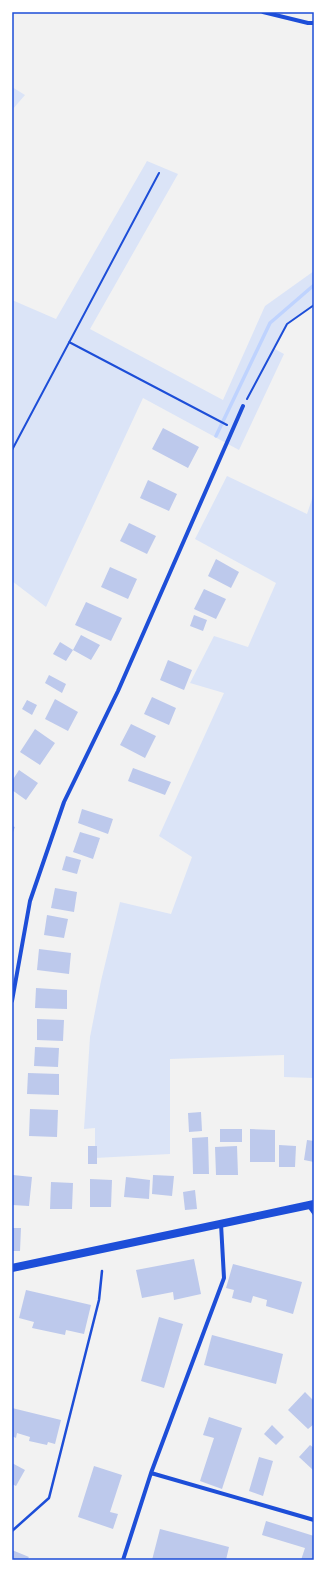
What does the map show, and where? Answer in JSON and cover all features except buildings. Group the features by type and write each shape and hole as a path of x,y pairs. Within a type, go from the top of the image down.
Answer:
{"main road":[{"path":"12,1268 311,1205"}],"street":[{"path":"263,12 308,24 314,23"},
{"path":"12,1001 30,901 64,802 118,691 243,406"},
{"path":"311,1205 314,1213"},
{"path":"123,1560 151,1473 224,1278 221,1224"},
{"path":"151,1473 314,1520"}],"lane":[{"path":"12,1531 49,1498 99,1300 102,1271"}],"path":[{"path":"12,450 159,173"},
{"path":"243,406 287,324 314,305"},
{"path":"69,342 228,425"}],"shaded area":[{"path":"12,87 25,95 12,110"},
{"path":"147,161 178,174 90,329 223,400 265,306 314,271 314,305 287,324 273,348 284,354 239,450 143,398 46,607 12,581 12,300 56,319"},
{"path":"227,476 307,514 314,493 314,1078 284,1077 284,1055 170,1059 170,1154 95,1158 95,1128 84,1129 90,1037 101,981 120,902 171,914 192,857 159,836 224,693 190,683 214,636 248,647 276,583 195,539"}],"waterway":[{"path":"216,436 270,323 314,285"}]}
